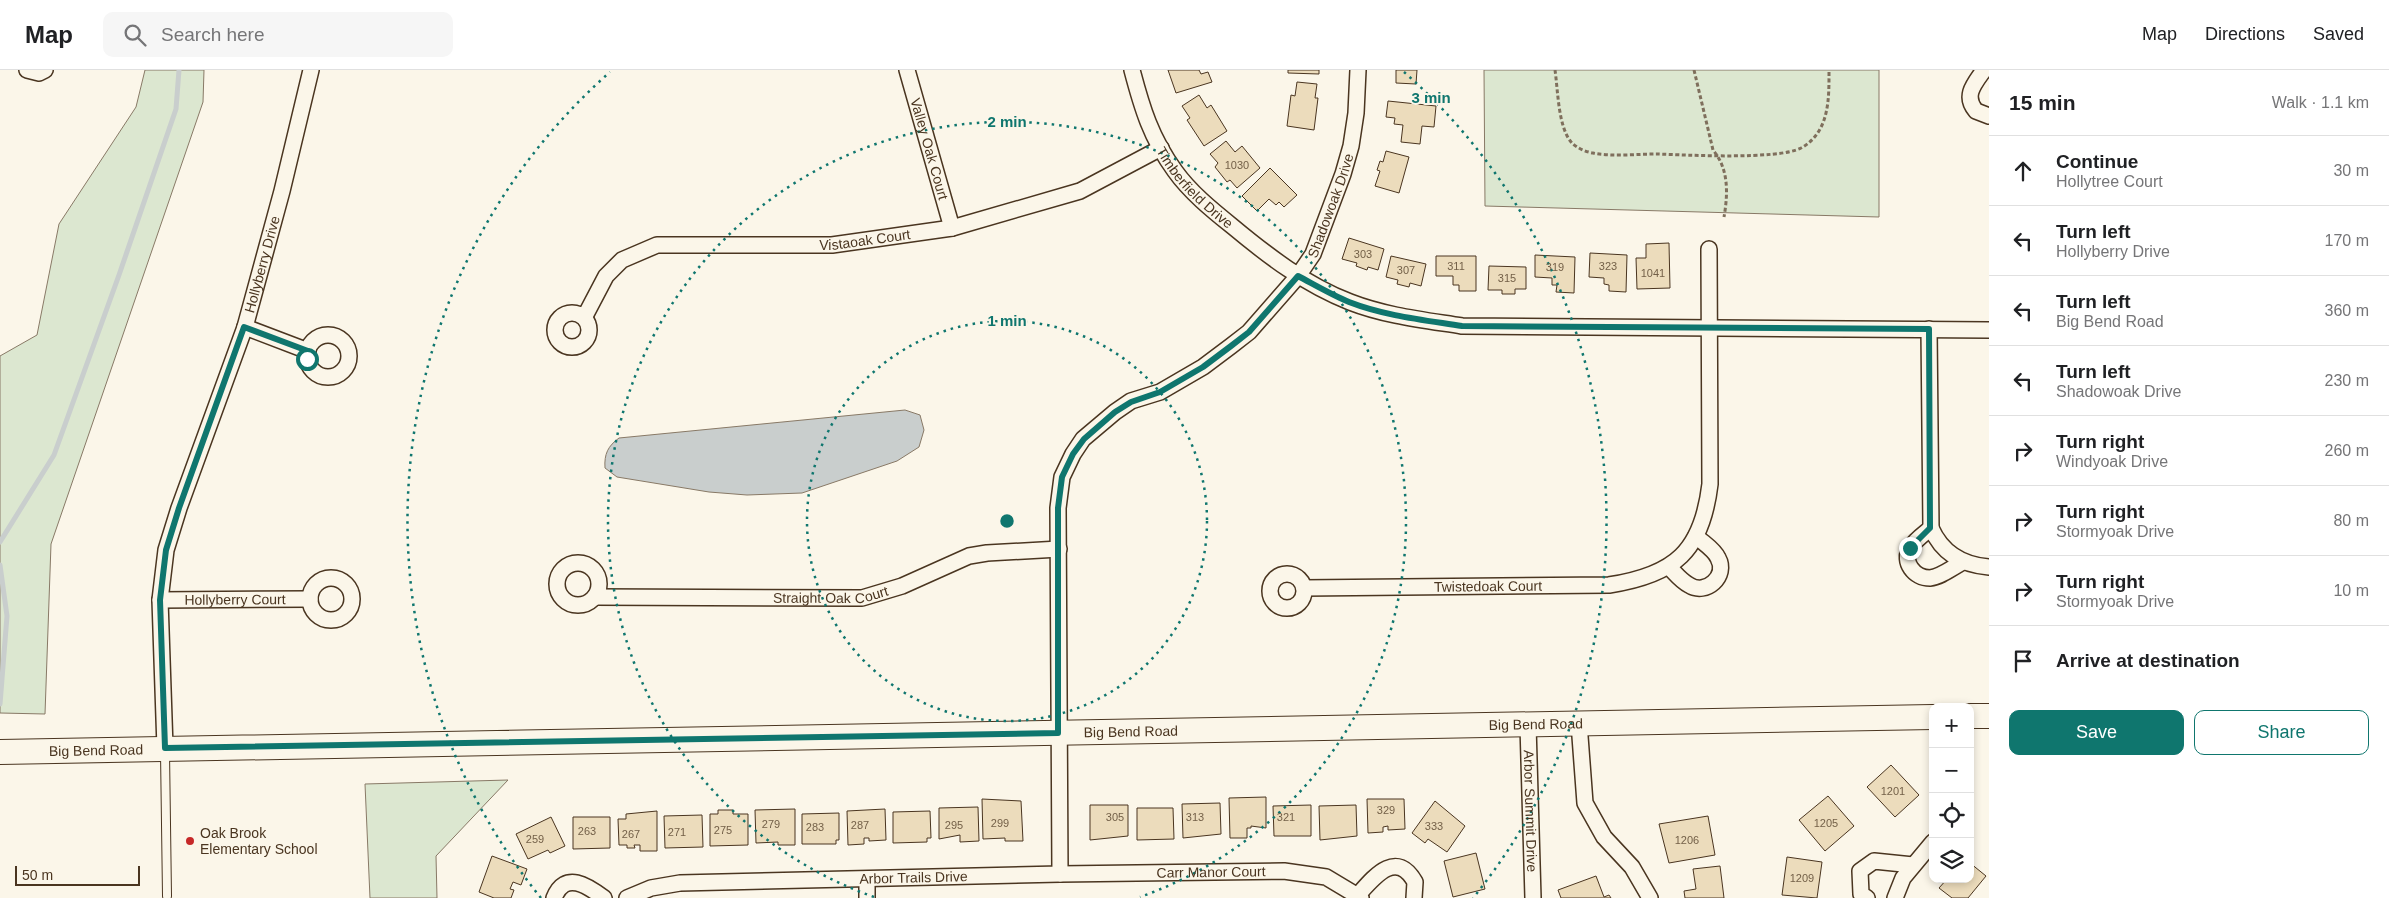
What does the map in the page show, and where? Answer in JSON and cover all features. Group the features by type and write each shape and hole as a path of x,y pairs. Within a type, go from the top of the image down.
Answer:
{"main road":[{"path":"1974,716 1989,716"},
{"name":"Big Bend Road","path":"11,751 1929,717"}],"street":[{"path":"27,70 38,73 45,70"},
{"name":"Hollyberry Drive","path":"165,748 160,600 166,550 179,508 244,327 282,191 311,70"},
{"name":"Valley Oak Court","path":"907,70 952,228"},
{"name":"Timberfield Drive","path":"1132,70 1146,119 1161,148 1175,172 1214,211 1269,256 1298,276 1349,302 1374,310 1406,318 1462,326 1989,330"},
{"name":"Shadowoak Drive","path":"1058,733 1058,508 1062,477 1073,454 1084,439 1115,412 1131,402 1160,392 1203,367 1249,332 1298,276 1313,254 1348,156 1356,113 1358,70"},
{"path":"1984,70 1970,89 1970,100 1976,111 1989,116"},
{"name":"Vistaoak Court","path":"584,316 606,276 622,260 657,246 832,246 952,228 1080,192 1161,148"},
{"name":"Twistedoak Court","path":"1304,588 1600,586 1630,582 1654,575 1680,559 1696,536 1707,505 1710,484 1709,249"},
{"path":"244,327 308,351"},
{"path":"1929,329 1930,528 1937,541 1963,562 1989,567"},
{"path":"1930,528 1910,548 1908,560 1914,573 1931,578 1963,562"},
{"path":"1669,567 1687,585 1694,588 1713,584 1720,570 1720,563 1713,551 1696,536"},
{"name":"Straight Oak Court","path":"595,596 862,598 902,586 969,556 987,553 1059,549"},
{"name":"Hollyberry Court","path":"160,600 310,599"},
{"path":"1580,723 1585,803 1604,837 1632,867 1650,898"},
{"name":"Arbor Summit Drive","path":"1528,724 1532,898"},
{"path":"1058,733 1060,874"},
{"path":"1895,898 1903,878 1929,847"},
{"path":"1867,898 1861,894 1860,871 1874,861 1913,865"},
{"name":"Carr Manor Court","path":"1060,874 1284,871 1326,877 1360,896 1381,871 1397,867 1405,870 1415,882 1414,898"},
{"name":"Arbor Trails Drive","path":"627,898 651,888 680,883 1060,874"},
{"path":"867,879 867,898"},
{"path":"554,898 558,890 567,883 574,882 589,886 604,898"}],"lane":[{"path":"165,748 166,897"}],"path":[{"path":"1555,70 1563,126 1572,144 1580,149 1601,154 1717,155 1782,154 1801,148 1817,133 1826,114 1829,103 1829,70"},
{"path":"1694,70 1713,150 1721,159 1728,193 1724,217"}],"green space":[{"path":"145,70 204,70 203,102 51,544 45,714 0,713 0,356 37,335 59,224 136,107"},
{"path":"1484,70 1879,70 1879,217 1485,206"},
{"path":"508,780 436,856 437,898 370,898 365,784"}],"shaded area":[{"path":"905,410 920,415 924,430 919,447 897,461 802,493 747,495 709,492 617,477 605,468 607,451 619,438"}],"building":[{"path":"1168,70 1199,70 1201,74 1208,72 1212,82 1176,93"},
{"path":"1288,70 1319,70 1319,74 1288,73"},
{"path":"1396,70 1417,70 1416,84 1396,83"},
{"path":"1297,82 1317,84 1315,98 1318,98 1314,130 1287,126 1291,95 1295,96"},
{"path":"1199,95 1207,108 1211,105 1227,131 1204,146 1187,120 1190,118 1182,106"},
{"path":"1388,101 1436,106 1434,127 1422,126 1420,144 1401,142 1403,125 1394,124 1395,118 1386,117"},
{"path":"1226,141 1235,152 1242,146 1260,168 1237,188 1230,180 1227,182 1215,167 1218,163 1210,154"},
{"path":"1386,151 1409,157 1399,193 1375,186 1380,171 1377,170 1380,161 1383,162"},
{"path":"1270,168 1297,195 1284,207 1279,202 1276,205 1269,199 1257,211 1242,196"},
{"path":"1349,238 1384,249 1378,270 1368,267 1367,270 1356,266 1357,263 1342,259"},
{"path":"1669,243 1670,288 1637,289 1636,258 1646,258 1646,244"},
{"path":"1590,253 1627,255 1626,292 1609,291 1609,285 1604,284 1604,278 1589,277"},
{"path":"1535,255 1575,257 1574,293 1556,292 1557,285 1552,285 1552,278 1535,277"},
{"path":"1391,256 1426,264 1421,286 1410,283 1409,287 1397,284 1398,280 1386,277"},
{"path":"1436,256 1476,256 1476,291 1459,291 1459,285 1453,285 1453,276 1436,276"},
{"path":"1489,266 1526,267 1526,289 1515,289 1515,294 1502,294 1502,290 1488,290"},
{"path":"1891,765 1919,795 1895,817 1867,787"},
{"path":"1828,796 1854,826 1825,851 1799,820"},
{"path":"1266,797 1266,828 1251,826 1251,828 1247,828 1247,838 1230,838 1229,798"},
{"path":"982,799 1021,801 1023,841 1005,841 1005,838 983,839"},
{"path":"1367,799 1404,799 1405,829 1388,830 1388,826 1383,827 1383,832 1368,833"},
{"path":"1435,801 1465,826 1447,852 1428,839 1425,843 1412,833"},
{"path":"1220,803 1221,834 1183,838 1182,804"},
{"path":"1090,805 1128,805 1128,836 1090,840"},
{"path":"1311,805 1311,836 1274,836 1273,806"},
{"path":"1356,805 1357,836 1320,840 1319,806"},
{"path":"978,807 979,841 960,842 960,835 939,839 939,808"},
{"path":"1137,808 1173,808 1174,839 1137,840"},
{"path":"795,809 795,845 778,845 778,842 756,843 755,810"},
{"path":"885,809 886,840 869,841 869,838 864,838 864,844 848,845 847,811"},
{"path":"718,810 733,810 733,814 748,814 748,845 710,846 710,814 718,814"},
{"path":"657,811 657,851 640,851 640,845 634,845 635,848 627,848 627,845 619,845 618,819 626,819 626,814"},
{"path":"930,811 931,838 927,838 927,842 893,843 893,812"},
{"path":"839,813 839,840 836,840 836,844 802,844 802,814"},
{"path":"702,815 703,847 665,848 664,816"},
{"path":"1708,816 1715,855 1669,863 1659,824"},
{"path":"551,817 565,846 550,853 548,850 528,859 516,834"},
{"path":"573,817 610,817 610,848 573,849"},
{"path":"1476,853 1485,889 1453,897 1444,861"},
{"path":"492,856 527,869 521,885 513,882 510,889 514,890 511,898 494,898 479,892"},
{"path":"1787,857 1822,862 1817,898 1782,895"},
{"path":"1720,866 1724,898 1685,898 1684,891 1696,889 1693,869"},
{"path":"1974,866 1986,876 1968,898 1952,898 1939,888 1943,883 1974,883"},
{"path":"1596,876 1604,897 1609,895 1611,898 1561,898 1558,890"}],"waterway":[{"path":"0,542 54,455 176,109 179,70"},
{"path":"0,565 7,616 0,704"}],"place":[{"name":"Oak Brook Elementary School","path":"190,841"}],"route":[{"path":"307,359 308,351 244,327 179,508 166,550 160,600 165,748 1058,733 1058,508 1062,477 1073,454 1084,439 1115,412 1131,402 1160,392 1203,367 1249,332 1298,276 1349,302 1374,310 1406,318 1462,326 1929,329 1930,528 1910,548"}]}
